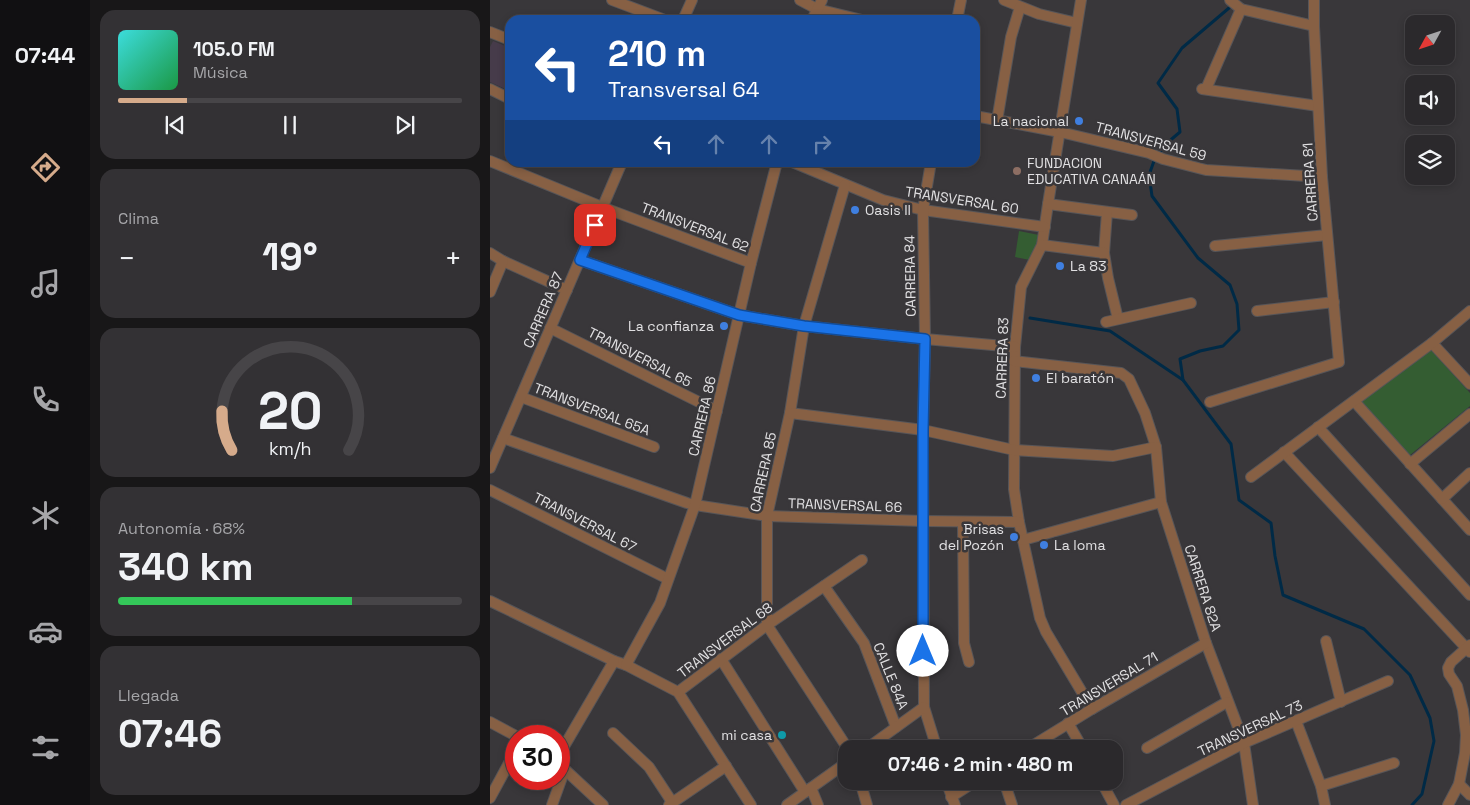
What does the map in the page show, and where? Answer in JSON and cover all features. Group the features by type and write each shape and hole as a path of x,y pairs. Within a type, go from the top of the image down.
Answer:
{"street":[{"path":"612,0 652,15"},
{"path":"685,15 692,0"},
{"path":"800,0 820,4 849,15"},
{"path":"958,15 961,0"},
{"path":"1004,0 1039,14 1077,23"},
{"name":"CARRERA 83","path":"1082,0 1042,245 1021,287 1014,362 1014,489 1019,522 1040,618 1046,632 1092,709"},
{"path":"1230,0 1241,9 1314,26"},
{"name":"CARRERA 81","path":"1210,402 1339,362 1322,177 1314,0"},
{"path":"997,120 1011,37 1020,6"},
{"path":"1241,9 1204,89 1318,106"},
{"path":"490,32 505,38"},
{"path":"490,89 505,96"},
{"name":"TRANSVERSAL 59","path":"980,117 1060,132 1149,153 1163,159 1206,170 1322,177"},
{"name":"TRANSVERSAL 62","path":"490,161 602,207 751,263"},
{"name":"CARRERA 87","path":"490,468 620,167"},
{"name":"CARRERA 86","path":"626,665 660,603 696,505 751,263 776,167"},
{"name":"TRANSVERSAL 60","path":"804,167 883,200 923,210 1045,227"},
{"name":"CARRERA 84","path":"929,167 923,210 925,339 923,430 924,707 933,740"},
{"name":"CARRERA 85","path":"767,625 767,516 790,412 804,326 845,185"},
{"path":"1048,204 1132,215"},
{"path":"1107,212 1104,254 1118,319"},
{"path":"1215,246 1328,235"},
{"path":"1042,245 1104,254"},
{"path":"490,253 503,261 567,290"},
{"path":"580,260 739,315 804,326 1015,347"},
{"path":"490,292 503,261"},
{"path":"1257,311 1334,302"},
{"path":"1106,322 1191,303"},
{"path":"1251,477 1469,314"},
{"name":"TRANSVERSAL 65","path":"550,328 717,410"},
{"path":"1432,343 1470,384"},
{"name":"CARRERA 82A","path":"1014,362 1121,373 1129,379 1145,413 1156,447 1161,502 1206,643 1244,743 1254,805"},
{"name":"TRANSVERSAL 65A","path":"521,397 654,448"},
{"path":"1354,401 1470,530"},
{"path":"790,412 923,430 1014,450 1113,456 1156,447"},
{"path":"1410,464 1470,414"},
{"path":"1318,427 1470,595"},
{"name":"TRANSVERSAL 66","path":"503,438 696,505 767,516 1019,522"},
{"path":"1284,452 1469,648 1451,662 1448,668 1449,674 1457,686 1466,714 1465,753 1459,784 1448,805"},
{"path":"1442,499 1470,473"},
{"name":"TRANSVERSAL 67","path":"490,490 668,579"},
{"path":"1023,540 1161,502"},
{"path":"964,522 964,643 969,662"},
{"name":"TRANSVERSAL 68","path":"490,601 626,665 678,692 767,625 862,560"},
{"name":"CALLE 84A","path":"824,586 864,643 896,727"},
{"path":"767,625 842,740"},
{"path":"1326,641 1341,702"},
{"name":"TRANSVERSAL 71","path":"1041,740 1206,643"},
{"path":"721,659 818,805"},
{"path":"570,736 614,661"},
{"name":"TRANSVERSAL 73","path":"1126,805 1244,743 1388,681"},
{"path":"678,692 751,805"},
{"path":"1147,748 1227,702"},
{"path":"878,740 924,707"},
{"path":"1296,721 1321,786 1325,805"},
{"path":"490,722 505,730"},
{"path":"1068,723 1078,740"},
{"path":"613,733 649,767 670,803 726,766"},
{"path":"1321,786 1394,763"},
{"path":"787,805 838,769"},
{"path":"490,798 505,770"},
{"path":"570,774 603,805"},
{"path":"1459,784 1470,795"},
{"path":"552,805 556,790"},
{"path":"863,790 867,805"},
{"path":"953,801 966,790"},
{"path":"1007,790 1012,805"},
{"path":"1106,790 1114,805"}],"shaded area":[{"path":"493,41 505,46 505,89 490,82 490,47"}],"green space":[{"path":"1019,231 1039,235 1035,261 1015,257"},
{"path":"1430,349 1470,393 1470,406 1410,455 1359,401"}],"waterway":[{"path":"1183,380 1180,359 1200,351 1223,346 1239,330 1237,304 1230,285 1198,258 1152,196 1149,175 1154,161 1167,143 1180,132 1177,109 1158,83 1182,48 1229,8"},
{"path":"1030,318 1110,331 1183,380 1231,444 1239,500 1271,523 1283,595 1364,629 1410,675 1430,718 1434,741 1422,794 1412,805"}],"place":[{"name":"La nacional","path":"1079,121"},
{"name":"FUNDACION EDUCATIVA CANAÁN","path":"1017,171"},
{"name":"Oasis II","path":"855,210"},
{"name":"La 83","path":"1060,266"},
{"name":"La confianza","path":"724,326"},
{"name":"El baratón","path":"1036,378"},
{"name":"Brisas del Pozón","path":"1014,537"},
{"name":"La loma","path":"1044,545"},
{"name":"mi casa","path":"782,735"}],"route":[{"path":"595,225 580,260 739,315 804,326 925,339 923,651"}]}
